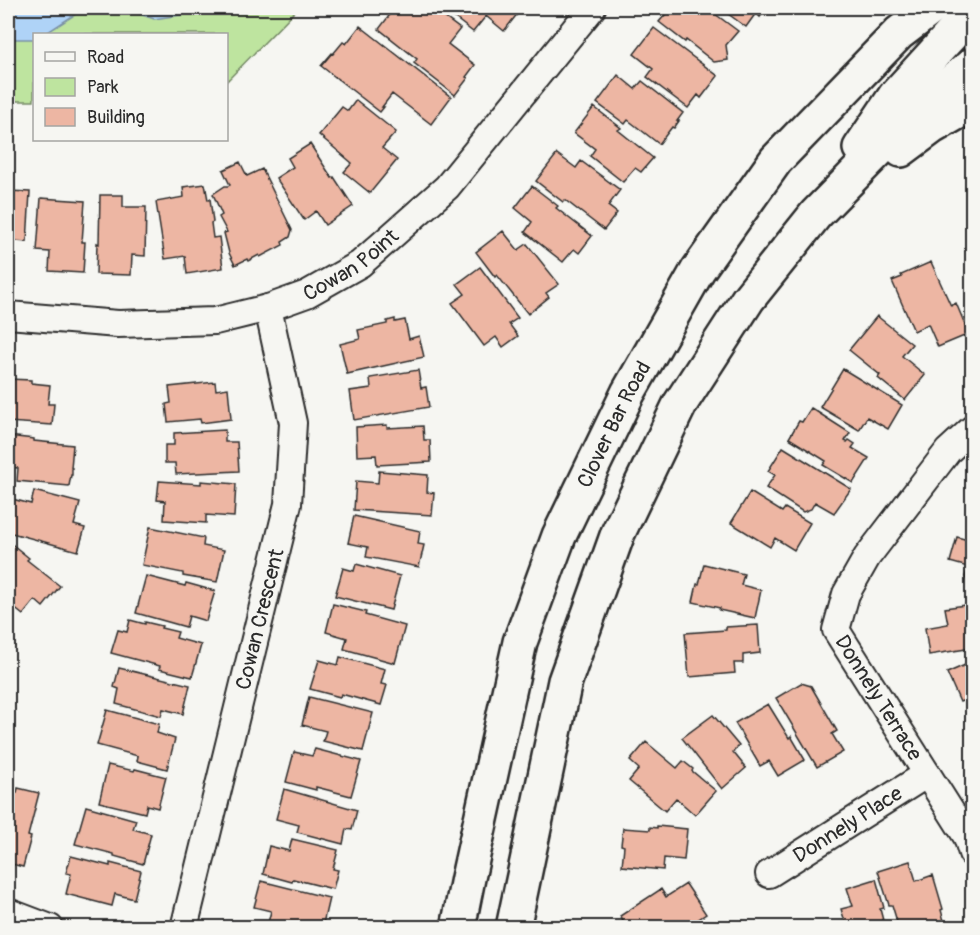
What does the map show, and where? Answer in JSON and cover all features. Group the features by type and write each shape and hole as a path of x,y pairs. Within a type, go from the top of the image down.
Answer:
{"main road":[{"path":"899,33 921,8"},
{"name":"Clover Bar Road","path":"458,927 520,642 559,536 628,393 698,270 776,160 899,33 932,8"},
{"path":"513,927 565,681 618,533 680,404 748,299 816,214 895,96 960,25 972,16"},
{"path":"816,214 918,110 972,65"},
{"path":"816,214 932,127 972,104"}],"street":[{"name":"Cowan Point","path":"8,315 118,324 215,321 268,308 307,294 360,264 447,187 592,8"},
{"name":"Cowan Crescent","path":"184,927 288,504 293,423 268,308"},
{"name":"Donnely Terrace","path":"972,429 948,451 867,557 846,594 836,630 967,837 972,853"},
{"name":"Donnely Place","path":"769,874 927,774"},
{"path":"8,912 50,927"}],"green space":[{"path":"8,8 298,8 228,80 228,33 33,33 33,101 8,101"}],"water":[{"path":"8,8 85,8 47,33 33,33 33,39 8,39"},
{"path":"123,8 194,8 193,13 154,19"}],"building":[{"path":"389,8 432,8 460,29 448,44 475,65 455,95 414,63 417,59 379,29 389,16 385,13"},
{"path":"442,8 522,8 504,31 486,16 473,32"},
{"path":"671,8 688,8 693,11 696,8 707,8 738,31 726,45 728,60 714,62 659,22"},
{"path":"720,8 767,8 760,17 756,13 746,27"},
{"path":"360,26 451,97 431,124 392,94 380,112 321,66 343,42 346,44"},
{"path":"654,28 718,76 701,98 698,95 688,108 647,77 653,69 634,54"},
{"path":"618,75 635,89 642,81 683,113 674,128 672,127 659,144 628,120 625,124 597,103"},
{"path":"356,100 396,132 382,148 397,160 370,193 344,172 352,163 319,135 342,107 348,111"},
{"path":"594,107 653,158 641,172 635,168 623,182 590,156 595,149 574,133"},
{"path":"310,144 353,206 325,225 316,211 304,220 276,178 293,167 288,158"},
{"path":"557,154 576,168 581,161 620,190 608,206 617,213 604,230 536,181"},
{"path":"240,162 247,176 262,169 292,230 290,237 282,242 283,245 260,257 259,255 235,265 224,233 227,232 219,217 222,215 213,194 230,185 223,170"},
{"path":"205,184 208,200 210,199 213,238 219,237 223,268 187,274 185,256 165,259 156,202 184,197 183,187"},
{"path":"532,186 592,236 579,253 574,249 563,262 525,232 532,222 515,208"},
{"path":"8,191 30,192 27,242 15,241 14,266 8,265"},
{"path":"100,195 123,195 123,207 146,207 145,256 132,255 131,275 96,274"},
{"path":"41,198 85,201 82,242 85,242 83,273 49,271 50,252 37,251"},
{"path":"503,231 518,250 527,244 559,284 546,293 549,297 528,314 476,252"},
{"path":"931,262 951,306 956,303 969,334 938,347 928,324 914,331 892,281"},
{"path":"480,267 518,318 509,324 518,336 503,347 496,337 484,346 452,303 465,294 457,284"},
{"path":"969,289 972,289 972,316"},
{"path":"877,316 912,344 902,356 925,375 905,400 878,378 880,375 849,350"},
{"path":"395,319 395,322 405,320 409,339 419,336 424,357 347,374 340,344 360,339 358,330 387,324 387,321"},
{"path":"843,369 902,405 888,429 867,417 859,430 820,407"},
{"path":"418,370 421,388 426,387 429,407 354,420 350,391 371,388 370,378"},
{"path":"8,379 31,380 31,383 50,385 48,404 54,404 52,425 8,422"},
{"path":"215,382 216,390 228,388 231,419 201,423 200,419 168,422 166,404 171,403 169,387"},
{"path":"811,408 850,433 845,441 849,440 855,444 852,448 869,458 853,483 823,465 826,461 789,438 799,421 802,422"},
{"path":"387,425 387,428 423,426 424,440 430,440 431,462 377,465 376,455 357,456 356,427"},
{"path":"225,430 225,442 237,442 239,471 176,474 175,463 165,463 165,445 174,445 174,433"},
{"path":"8,436 73,445 72,475 69,486 17,481 18,468 8,467"},
{"path":"783,447 851,489 834,513 815,502 811,509 803,512 766,488 775,475 768,471"},
{"path":"379,471 428,475 427,492 434,493 432,515 354,510 356,481 378,483"},
{"path":"159,481 236,484 234,517 206,515 206,523 164,520 165,501 157,500"},
{"path":"34,491 80,503 74,525 85,528 78,551 8,532 8,514 12,499 31,504"},
{"path":"750,492 782,512 785,508 810,523 794,550 775,538 770,547 731,523"},
{"path":"354,516 420,531 418,544 424,545 419,567 366,557 368,547 348,543"},
{"path":"150,527 204,538 203,546 224,550 217,582 142,565"},
{"path":"957,537 972,541 972,587 965,577 968,567 950,562"},
{"path":"8,541 29,558 27,560 60,586 43,607 35,600 23,615 8,603"},
{"path":"356,564 400,576 391,610 335,596 343,568 354,571"},
{"path":"704,564 744,574 741,585 761,590 755,618 693,602"},
{"path":"146,576 215,591 206,621 189,616 186,627 136,613"},
{"path":"333,604 366,612 365,615 405,626 395,663 344,649 347,638 326,632"},
{"path":"972,604 972,648 929,655 925,628 948,624 945,608"},
{"path":"130,620 162,626 161,628 178,632 176,638 201,645 192,677 111,653 118,630 127,632"},
{"path":"758,625 760,653 743,655 743,663 734,663 735,673 689,677 685,633"},
{"path":"340,657 385,669 381,684 387,685 381,705 341,694 340,697 310,689 319,660 338,665"},
{"path":"972,662 972,697 960,702 947,673"},
{"path":"119,668 190,685 183,714 163,709 161,716 116,704 119,689 114,687"},
{"path":"801,683 811,686 837,731 832,734 843,752 817,767 776,698"},
{"path":"309,697 373,713 363,751 323,741 326,731 302,725"},
{"path":"768,704 805,760 778,776 769,761 760,766 735,723"},
{"path":"107,710 159,724 157,733 175,739 167,769 137,761 138,756 97,745"},
{"path":"713,715 739,746 733,752 746,768 722,789 682,738"},
{"path":"646,742 677,768 683,761 716,791 695,815 676,798 665,811 629,781 639,769 630,761"},
{"path":"315,749 361,761 351,796 286,782 294,752 312,756"},
{"path":"108,765 166,777 158,808 147,805 145,813 99,802"},
{"path":"18,788 39,793 23,867 8,863 8,790 17,793"},
{"path":"284,789 357,810 352,830 346,829 343,844 297,832 299,825 276,819"},
{"path":"86,806 136,820 133,829 151,834 143,864 75,844"},
{"path":"657,826 687,829 684,860 664,858 663,870 622,866 623,828 650,830 650,827 657,828"},
{"path":"292,839 338,850 333,869 338,870 333,889 263,874 269,846 289,851"},
{"path":"71,856 141,871 134,899 115,894 112,906 66,894 71,874 66,873"},
{"path":"910,861 916,881 933,875 946,928 899,928 878,871"},
{"path":"876,879 884,908 880,909 885,928 847,928 841,909 853,906 847,888"},
{"path":"261,881 329,898 322,928 286,928 268,923 271,911 254,907"},
{"path":"686,884 706,914 685,928 627,928 620,916 661,889 666,897"},
{"path":"711,919 723,928 705,928"}]}
